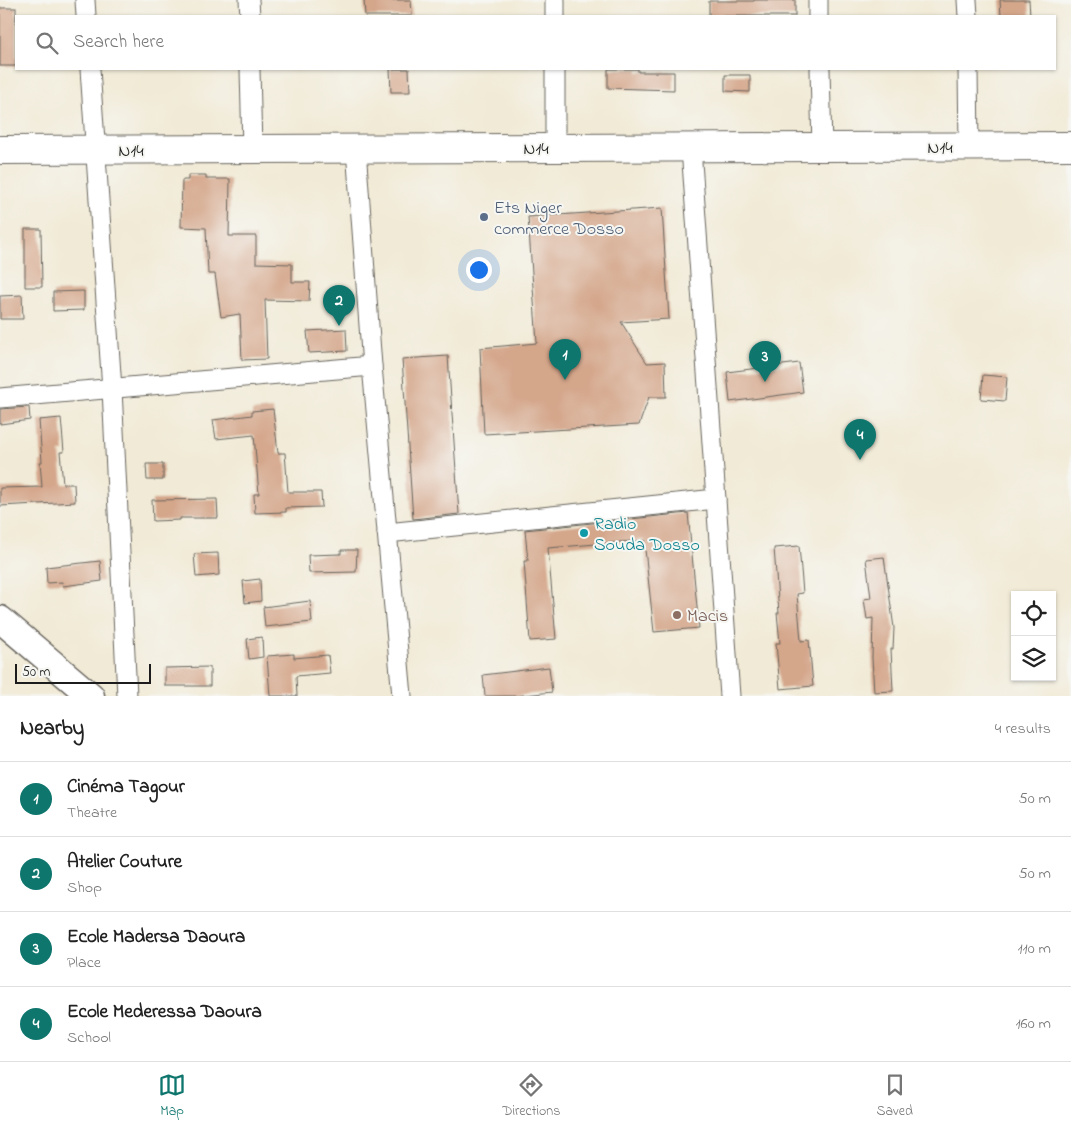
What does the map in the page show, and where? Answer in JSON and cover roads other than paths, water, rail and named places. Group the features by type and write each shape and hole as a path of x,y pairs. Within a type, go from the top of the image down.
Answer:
{"main road":[{"name":"N14","path":"0,150 1071,146"}],"street":[{"path":"85,0 86,15"},
{"path":"249,0 250,15"},
{"path":"555,0 555,15"},
{"path":"818,0 818,15"},
{"path":"967,0 968,15"},
{"path":"90,70 112,389 127,696"},
{"path":"250,70 252,149"},
{"path":"555,70 555,148"},
{"path":"820,70 822,148"},
{"path":"968,70 969,147"},
{"path":"691,148 730,696"},
{"path":"356,149 372,366 402,696"},
{"path":"0,398 372,366"},
{"path":"387,533 716,500"},
{"path":"0,619 91,696"}],"place":[{"name":"Ets Niger commerce Dosso","path":"484,217"},
{"name":"Atelier Couture","path":"339,326"},
{"name":"Cinéma Tagour","path":"565,380"},
{"name":"Ecole Madersa Daoura","path":"765,382"},
{"name":"Ecole Mederessa Daoura","path":"860,460"},
{"name":"Radio Souda Dosso","path":"584,533"},
{"name":"Macis","path":"677,615"}]}
